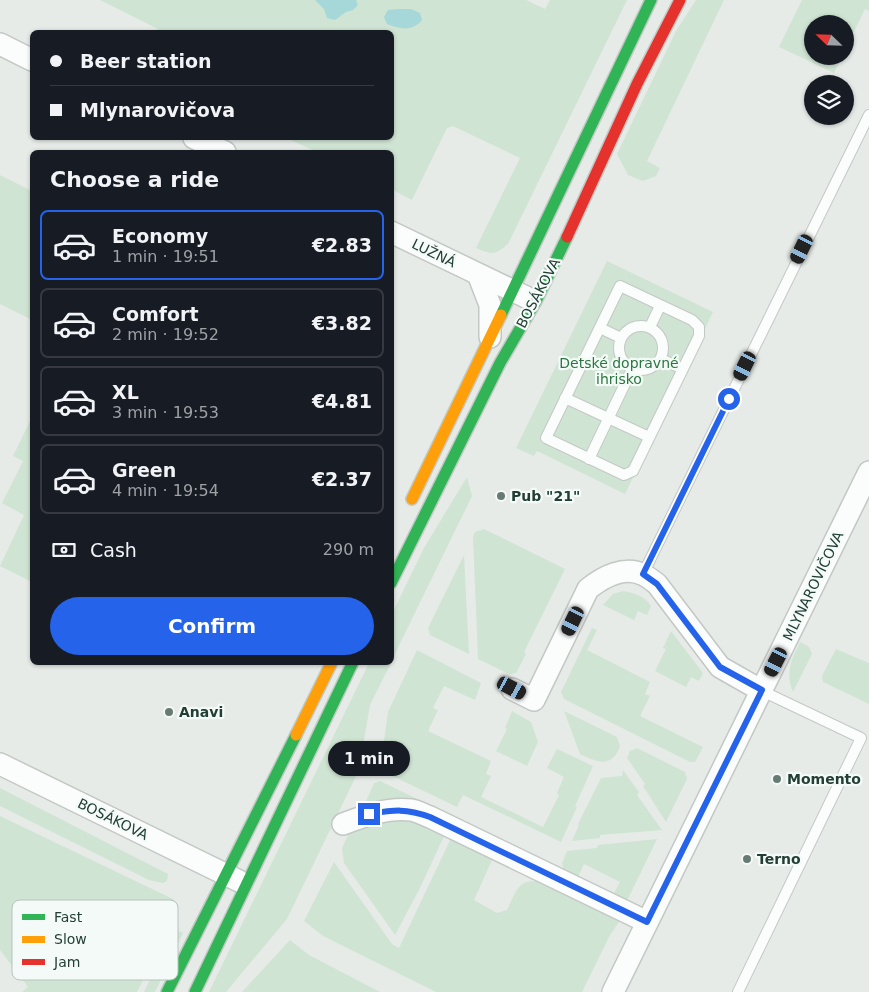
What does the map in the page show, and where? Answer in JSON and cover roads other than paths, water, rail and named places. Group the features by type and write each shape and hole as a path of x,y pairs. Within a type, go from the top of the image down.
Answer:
{"street":[{"name":"BOSÁKOVA","path":"408,506 538,239 651,0"},
{"name":"BOSÁKOVA","path":"394,577 500,363 536,301 594,181 637,84 680,0"},
{"path":"0,44 30,59"},
{"path":"198,140 221,150"},
{"name":"LUŽNÁ","path":"394,233 536,301"},
{"path":"478,274 490,305 490,337"},
{"name":"MLYNAROVIČOVA","path":"613,992 762,690 860,512 869,472"},
{"path":"512,688 534,700 588,589 602,578 616,573 630,572 643,574 657,584 720,667 762,690"},
{"path":"178,970 330,665"},
{"path":"195,992 352,665"},
{"name":"BOSÁKOVA","path":"0,764 246,884"},
{"path":"342,824 369,814 392,810 412,810 438,820 647,922"},
{"path":"167,992 173,980"}],"lane":[{"path":"643,574 869,115"},
{"path":"620,286 660,306 692,320 699,328 699,336 633,471 624,475 546,438 620,286"},
{"path":"650,327 660,306"},
{"path":"650,327 656,331 664,344 662,359 652,369 638,371 632,369 622,359 619,352 621,338 631,328 650,327"},
{"path":"600,328 621,338"},
{"path":"662,359 683,369"},
{"path":"589,459 632,369"},
{"path":"565,398 649,437"},
{"path":"738,992 861,738 762,690"}],"water":[{"path":"315,0 356,0 358,5 335,20 327,18 324,9"},
{"path":"411,9 420,13 422,20 410,28 387,24 384,17 388,10"}],"place":[{"name":"Pub \"21\"","path":"501,496"},
{"name":"Anavi","path":"169,712"},
{"name":"Momento","path":"777,779"},
{"name":"Terno","path":"747,859"}],"park label":[{"name":"Detské dopravné ihrisko","path":"619,372"}]}
